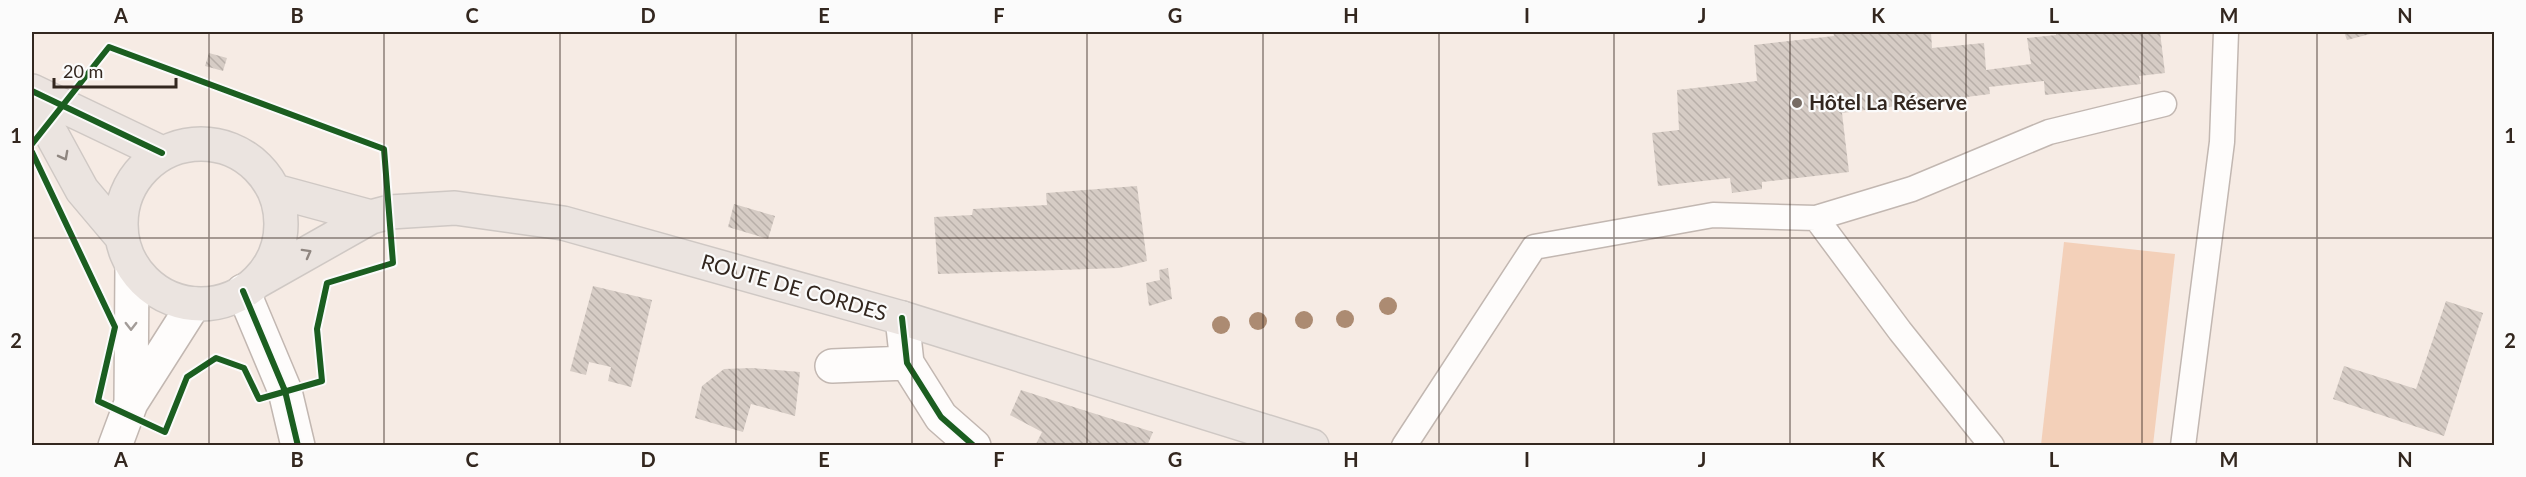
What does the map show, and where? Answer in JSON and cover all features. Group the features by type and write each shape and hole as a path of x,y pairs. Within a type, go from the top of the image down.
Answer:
{"main road":[{"path":"32,91 162,153"},
{"path":"32,108 52,135 82,190 120,235 132,267 150,287 194,304 215,303 235,297 269,267 279,243 281,218 275,191 261,169 239,153 214,144 187,144 162,153 126,192 120,217 120,235"},
{"name":"ROUTE DE CORDES","path":"275,191 371,217"},
{"name":"ROUTE DE CORDES","path":"250,286 371,217 390,212 455,208 563,223 902,318 1312,446"}],"street":[{"path":"129,409 132,267"},
{"path":"250,286 285,391 298,446"},
{"path":"116,446 129,409 194,304"},
{"path":"902,318 907,363 941,417 975,446"},
{"path":"832,366 907,363"}],"lane":[{"path":"2183,446 2222,142 2226,32"},
{"path":"1404,446 1534,247 1713,215 1816,218 1912,189 2049,132 2164,104"},
{"path":"1816,218 1900,331 1992,446"}],"shaded area":[{"path":"2064,242 2175,254 2153,445 2041,445"}],"building":[{"name":"Hôtel La Réserve","path":"1833,32 1931,32 1932,48 1984,43 1986,70 2031,64 2027,38 2056,35 2056,32 2160,32 2165,73 2139,76 2141,84 2045,95 2044,81 1989,87 1990,94 1842,113 1849,172 1762,182 1762,189 1732,193 1730,178 1658,186 1652,133 1679,130 1677,90 1757,81 1754,45 1834,36"},
{"path":"2344,32 2378,32 2347,40"},
{"path":"209,53 227,58 223,71 205,66"},
{"path":"1137,186 1147,261 1119,268 938,274 934,217 972,215 973,209 1047,205 1046,193"},
{"path":"734,204 775,216 768,239 728,227"},
{"path":"1168,268 1172,299 1149,306 1146,283 1160,280 1159,270"},
{"path":"593,286 652,300 631,387 608,381 611,367 589,362 586,375 570,371"},
{"path":"2446,301 2483,313 2444,436 2333,399 2344,366 2416,389"},
{"path":"752,368 800,372 795,416 751,404 743,432 695,418 702,386 724,369"},
{"path":"1021,390 1153,432 1147,446 1035,446 1042,432 1010,415"}],"cycle path":[{"path":"32,144 109,47 384,149 393,263 327,283 317,329 322,381 259,399 244,368 216,358 187,377 165,432 98,401 115,327 32,152"},
{"path":"32,91 162,153"},
{"path":"243,291 285,391 298,446"},
{"path":"902,318 907,363 941,417 974,446"}],"place":[{"name":"Hôtel La Réserve","path":"1797,103"}]}
